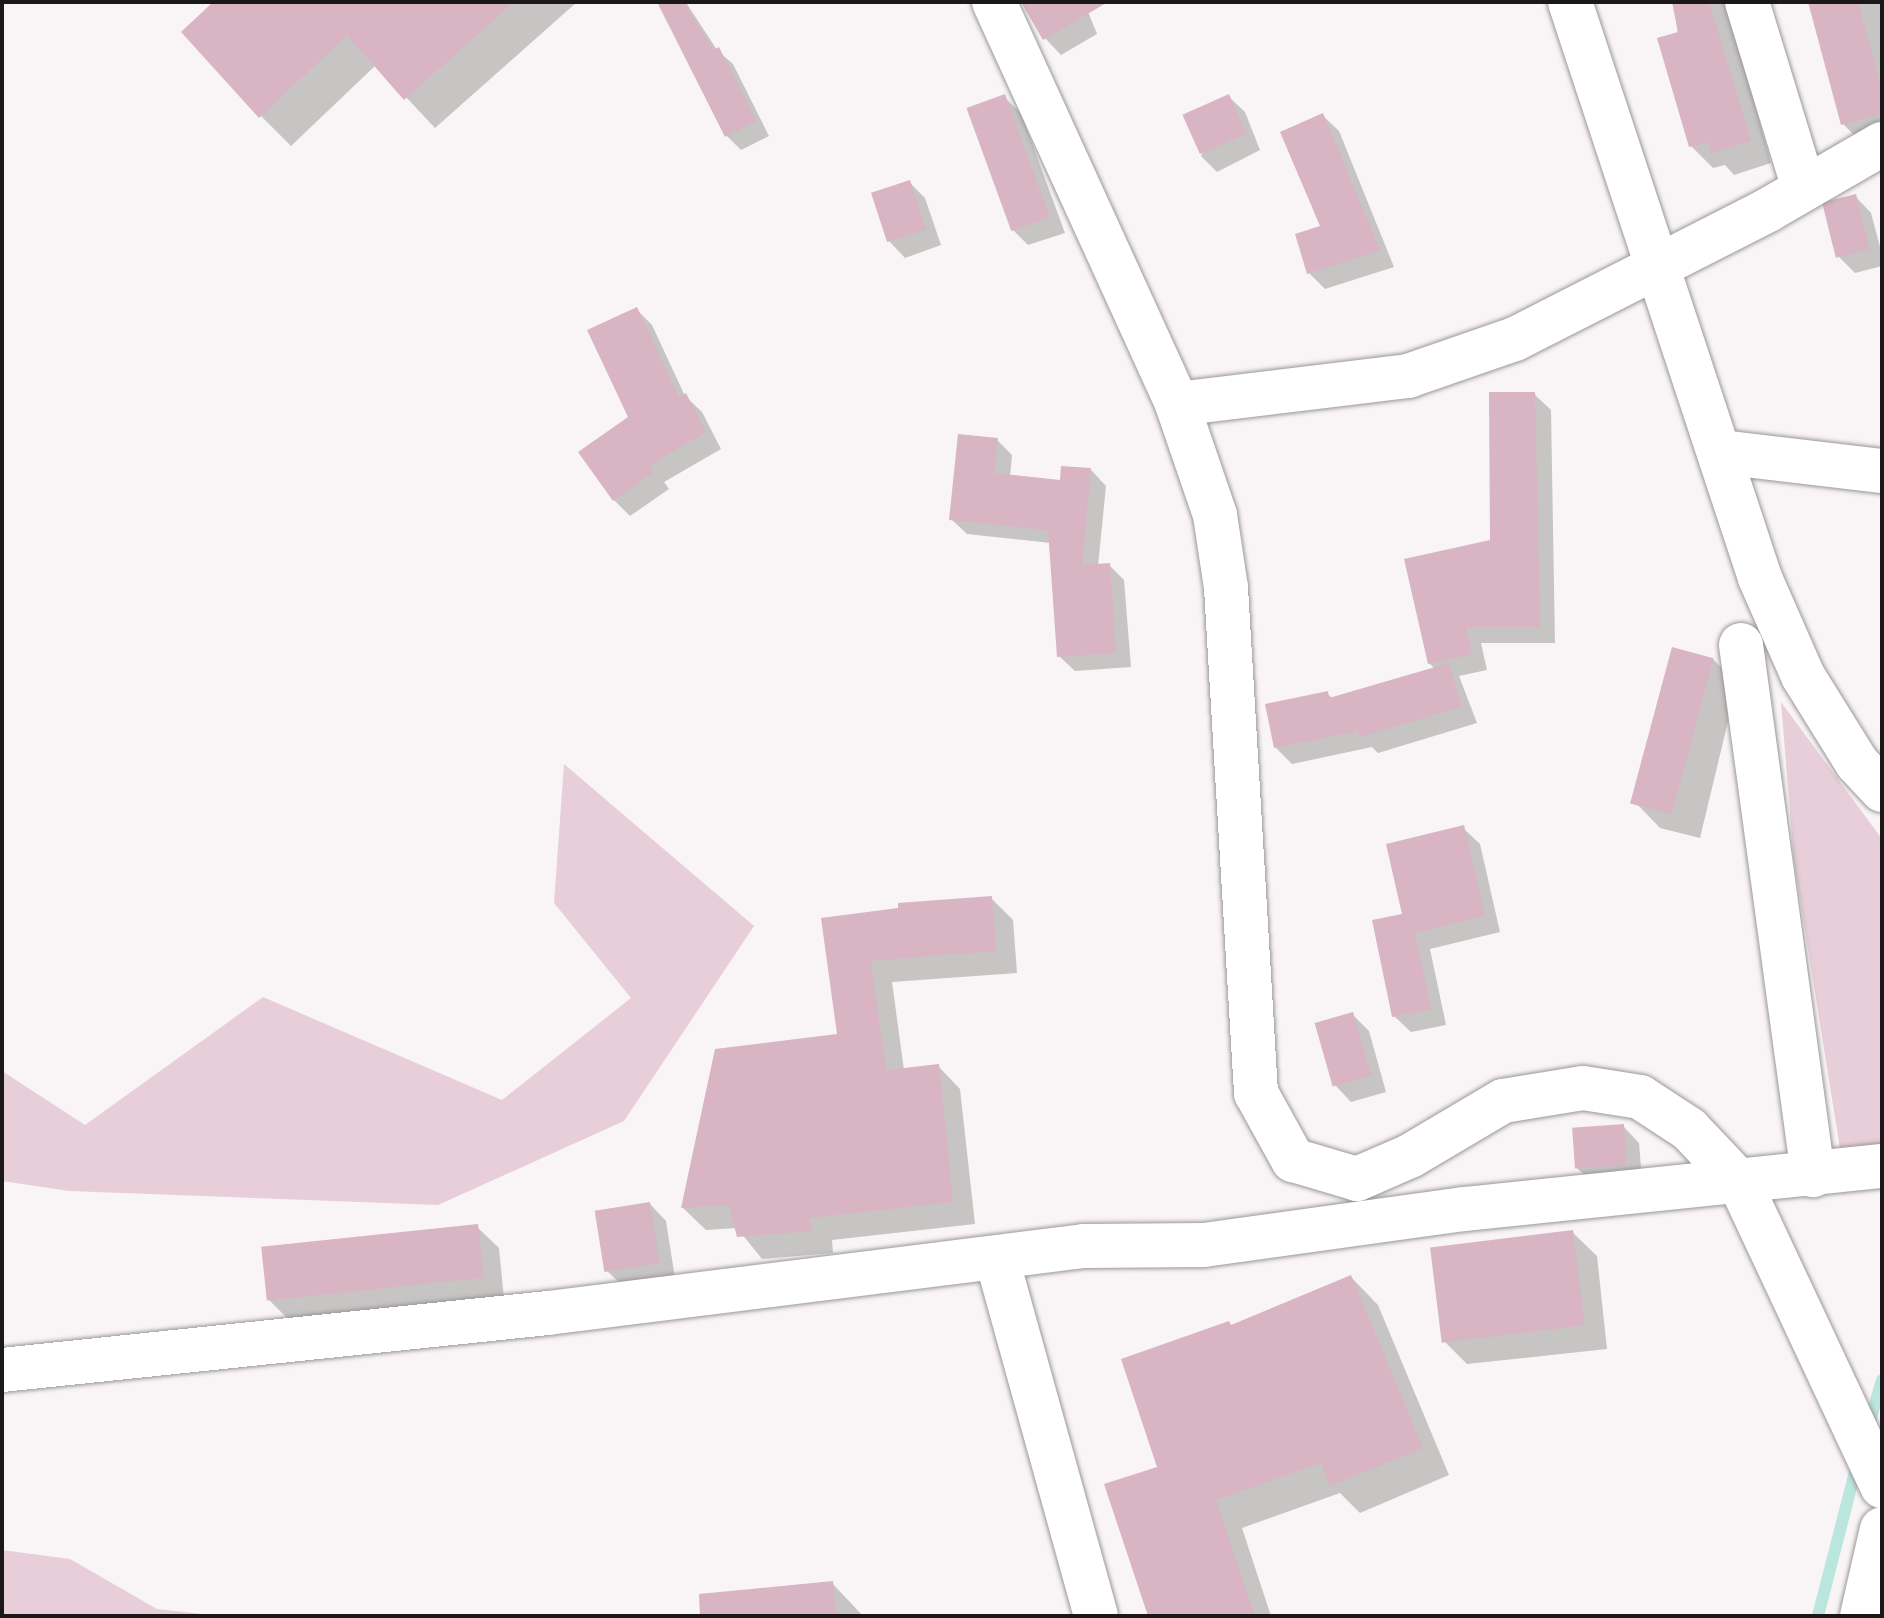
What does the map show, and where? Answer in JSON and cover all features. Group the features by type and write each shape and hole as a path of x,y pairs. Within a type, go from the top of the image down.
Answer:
{"street":[{"path":"994,2 1177,404 1215,515 1226,588 1256,1093 1293,1160 1357,1179 1410,1156 1503,1101 1583,1088 1640,1097 1689,1129 1740,1183 1853,1429 1881,1482"},
{"path":"1570,2 1760,578 1803,676 1857,763 1882,790"},
{"path":"1747,2 1804,189"},
{"path":"1177,404 1408,376 1515,339 1658,267 1882,144"},
{"path":"1720,452 1882,471"},
{"path":"1741,645 1813,1175"},
{"path":"2,1370 997,1259 1084,1246 1204,1245 1464,1209 1882,1166"},
{"path":"997,1259 1096,1616"},
{"path":"1862,1616 1882,1529"}],"shaded area":[{"path":"1781,702 1882,839 1882,1149 1841,1155 1794,861"},
{"path":"564,764 754,926 624,1121 438,1205 69,1191 2,1181 2,1071 85,1125 263,997 502,1100 631,998 554,903"},
{"path":"2,1550 70,1559 157,1609 220,1616 2,1616"}],"building":[{"path":"213,2 514,2 404,100 347,35 259,118 181,32"},
{"path":"657,2 683,2 714,50 719,47 756,121 725,137"},
{"path":"1021,2 1108,2 1043,40"},
{"path":"1672,2 1709,2 1751,141 1711,153 1708,142 1689,147 1657,38 1678,32"},
{"path":"1808,2 1858,2 1882,91 1882,114 1841,125"},
{"path":"1005,94 1050,217 1011,231 966,108"},
{"path":"1229,94 1246,133 1200,154 1182,115"},
{"path":"1323,113 1380,250 1307,274 1295,234 1320,226 1280,132"},
{"path":"910,180 926,229 887,242 871,193"},
{"path":"1856,194 1870,249 1836,258 1822,202"},
{"path":"637,307 679,398 686,393 706,432 650,465 654,472 613,501 578,452 628,417 587,330"},
{"path":"1489,392 1535,392 1540,627 1466,627 1472,654 1428,664 1404,559 1490,540"},
{"path":"958,434 998,438 994,473 1060,480 1061,466 1091,468 1082,565 1110,563 1116,653 1057,657 1048,530 949,520"},
{"path":"1672,647 1714,658 1672,815 1630,803"},
{"path":"1449,663 1462,707 1360,737 1358,731 1274,748 1265,704 1328,691 1329,698"},
{"path":"1464,825 1485,916 1415,933 1431,1009 1392,1017 1372,920 1402,914 1386,844"},
{"path":"992,896 996,951 871,961 886,1070 939,1064 953,1202 810,1218 812,1231 737,1237 729,1205 681,1208 715,1049 837,1034 821,918 898,908 898,903"},
{"path":"1353,1012 1371,1075 1333,1086 1315,1023"},
{"path":"1624,1124 1627,1165 1575,1169 1572,1128"},
{"path":"650,1202 660,1263 604,1272 595,1211"},
{"path":"478,1224 484,1278 267,1300 261,1247"},
{"path":"1573,1230 1585,1325 1442,1343 1430,1248"},
{"path":"1351,1275 1423,1448 1330,1486 1321,1463 1216,1500 1255,1616 1148,1616 1104,1484 1157,1467 1121,1359 1229,1321 1231,1325"},
{"path":"833,1581 836,1616 700,1616 699,1594"}],"waterway":[{"path":"1868,1428 1882,1380"},
{"path":"1818,1616 1858,1460"}]}
